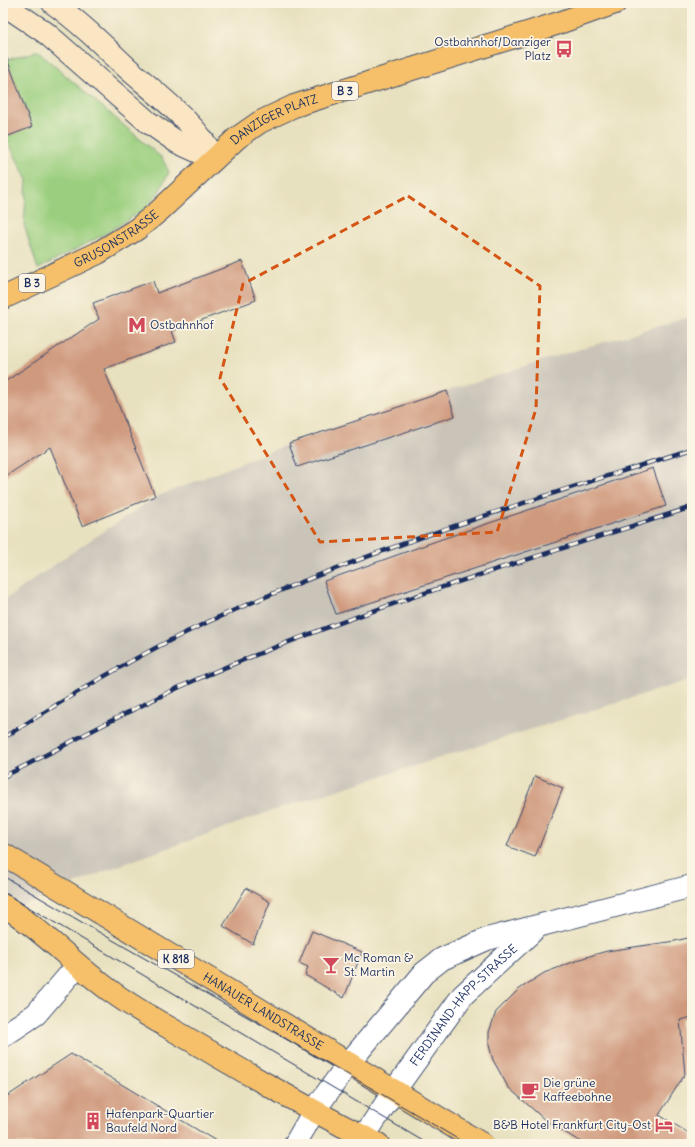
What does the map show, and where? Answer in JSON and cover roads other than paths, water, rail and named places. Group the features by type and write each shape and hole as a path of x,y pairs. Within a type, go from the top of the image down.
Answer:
{"main road":[{"path":"52,3 106,47 168,104 199,135 214,159"},
{"name":"DANZIGER PLATZ","path":"214,159 237,138 260,122 294,106 560,23 615,3"},
{"path":"3,4 51,36 148,122 178,142 214,159"},
{"name":"GRUSONSTRASSE","path":"3,298 98,253 137,230 160,211 214,159"},
{"name":"HANAUER LANDSTRASSE","path":"3,854 482,1144"},
{"path":"3,905 32,926 77,966 112,993 366,1142"}],"street":[{"name":"FERDINAND-HAPP-STRASSE","path":"295,1144 314,1111 348,1064 424,972 442,959 487,940 540,924 692,886"},
{"name":"FERDINAND-HAPP-STRASSE","path":"366,1142 394,1091 463,995 540,924"},
{"path":"3,1036 36,1014 77,966"}],"tram line":[{"path":"3,876 351,1076 466,1144"},
{"path":"3,892 428,1144"}],"railway":[{"path":"3,738 79,691 157,647 210,621 269,595 328,571 448,528 692,449"},
{"path":"3,777 97,728 193,681 315,632 377,609 503,567 692,507"}],"place":[{"name":"Ostbahnhof/Danziger Platz","path":"564,49"},
{"name":"Ostbahnhof","path":"137,325"},
{"name":"Mc Roman & St. Martin","path":"331,965"},
{"name":"Die grüne Kaffeebohne","path":"530,1090"},
{"name":"Hafenpark-Quartier Baufeld Nord","path":"93,1121"},
{"name":"B&B Hotel Frankfurt City-Ost","path":"664,1125"}]}
